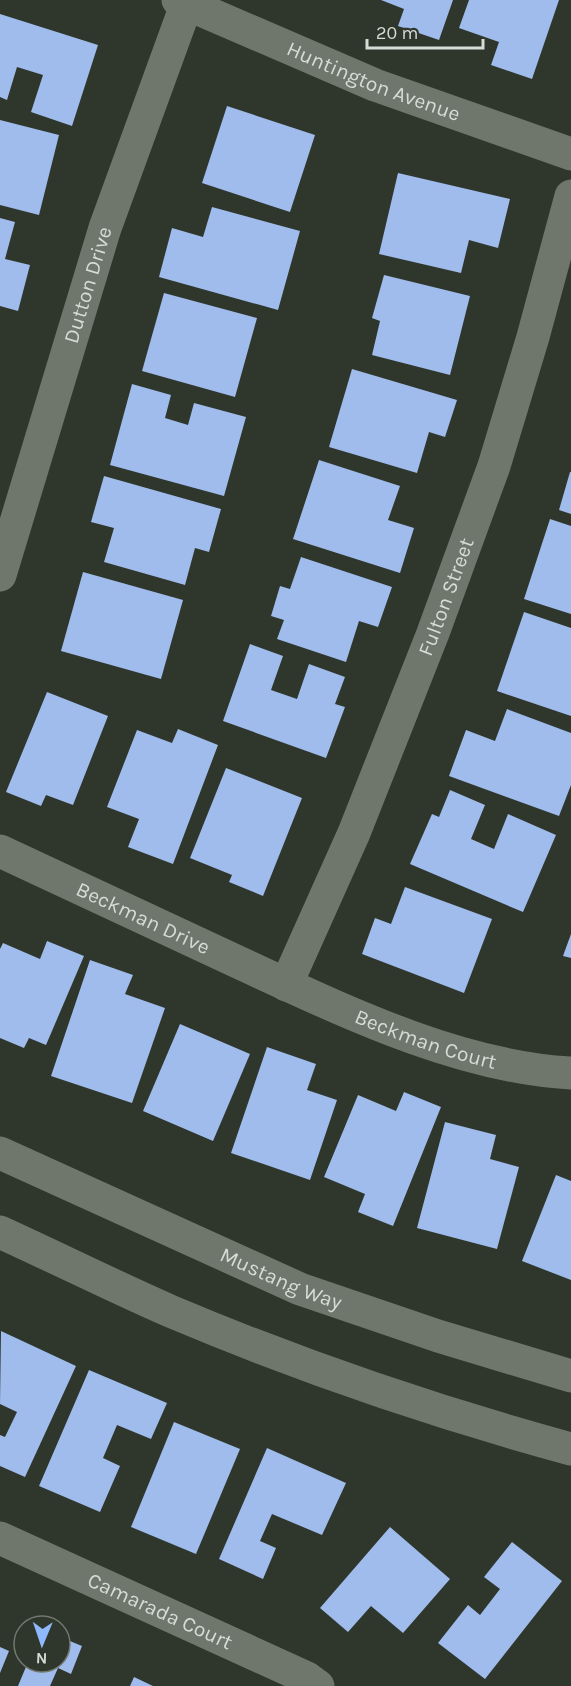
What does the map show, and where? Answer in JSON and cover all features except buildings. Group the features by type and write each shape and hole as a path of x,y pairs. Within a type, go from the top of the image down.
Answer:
{"street":[{"name":"Huntington Avenue","path":"184,1 375,85 571,154"},
{"name":"Dutton Drive","path":"0,575 105,228 184,1"},
{"name":"Fulton Street","path":"286,985 354,833 433,633 494,466 533,337 571,196"},
{"name":"Beckman Drive","path":"0,851 286,985"},
{"name":"Beckman Court","path":"286,985 373,1022 464,1055 545,1072 571,1073"},
{"name":"Mustang Way","path":"0,1153 300,1289 438,1336 571,1376"},
{"path":"0,1232 170,1311 356,1383 516,1434 571,1449"},
{"name":"Camarada Court","path":"0,1538 307,1678 318,1686"}]}
